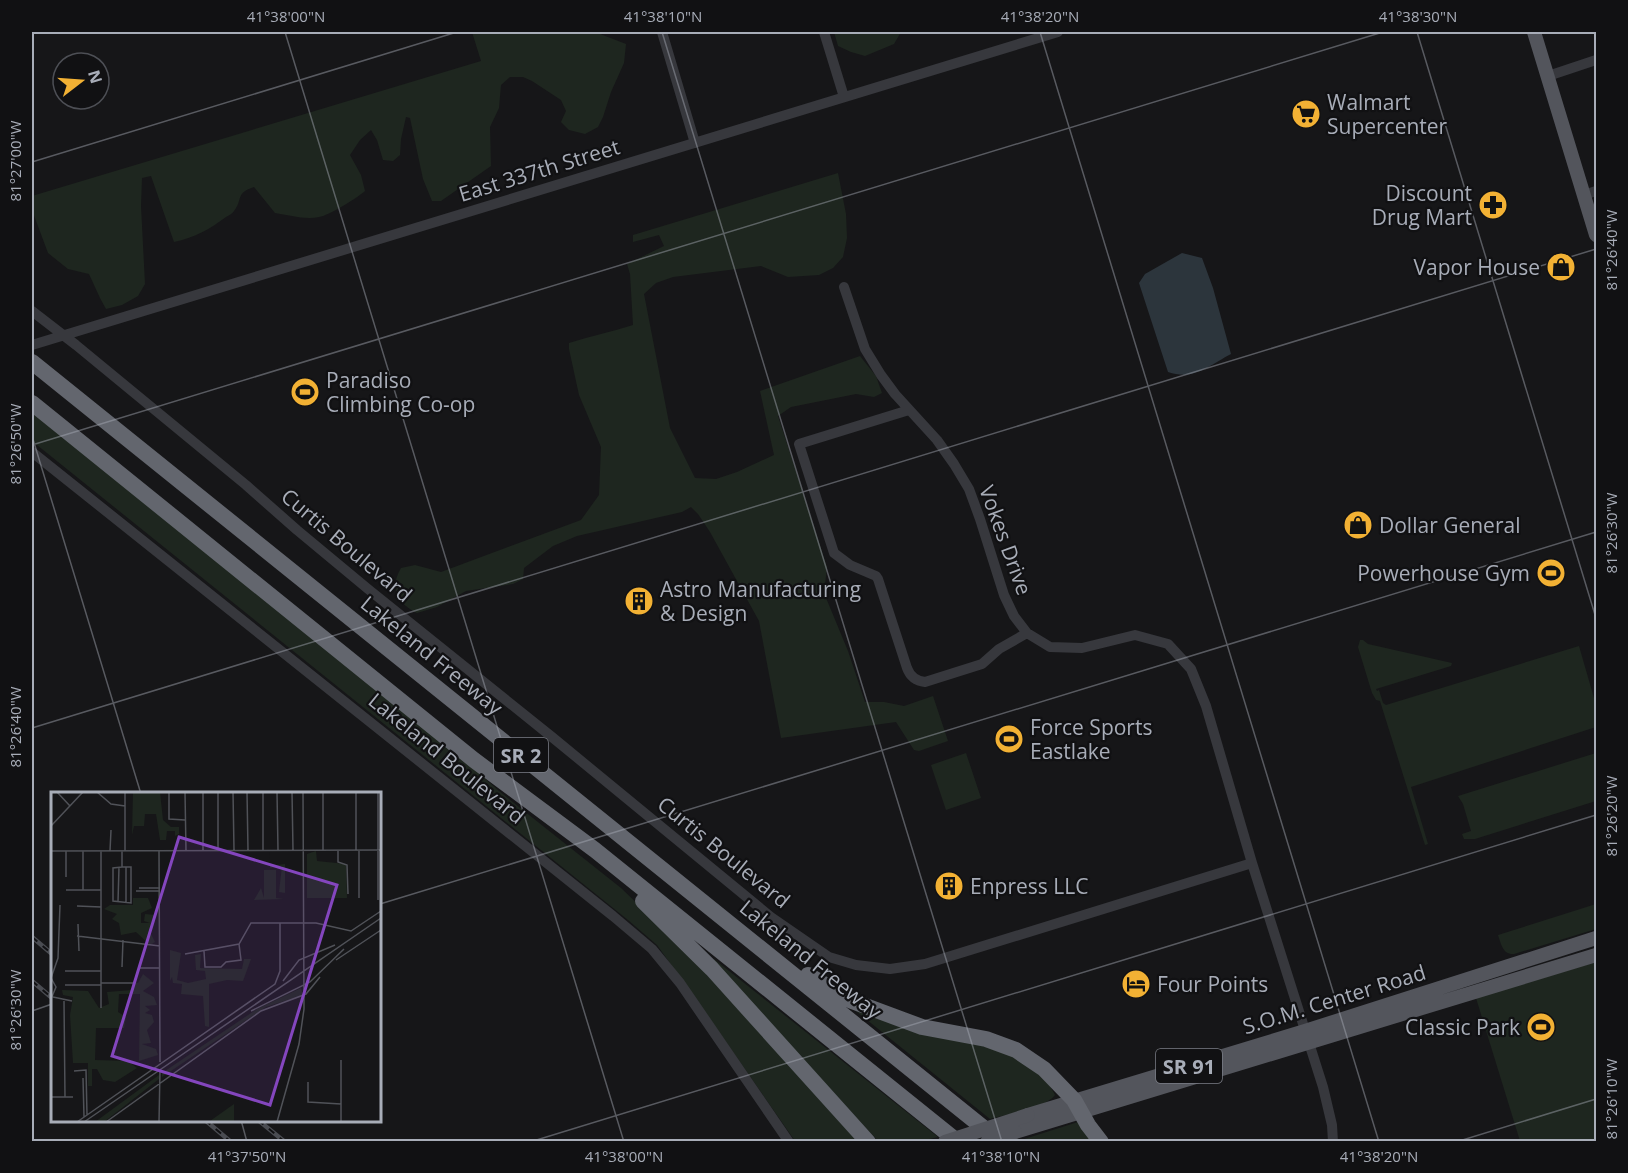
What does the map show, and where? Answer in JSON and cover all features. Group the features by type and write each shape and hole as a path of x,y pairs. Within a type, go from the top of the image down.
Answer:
{"highway":[{"name":"Lakeland Freeway","path":"36,365 1001,1142"},
{"name":"SR 2","path":"32,402 474,760 595,850 958,1142"},
{"path":"595,850 622,882 712,969 868,1142"},
{"path":"761,947 852,1001 922,1027 986,1039 1016,1050 1044,1070 1077,1106 1101,1142"}],"main road":[{"path":"1534,32 1590,193 1596,235"},
{"name":"S.O.M. Center Road","path":"1307,1037 1596,938"},
{"name":"S.O.M. Center Road","path":"945,1142 1028,1115 1077,1106 1307,1037 1596,955"},
{"name":"S.O.M. Center Road","path":"987,1142 1040,1124 1077,1106"}],"street":[{"path":"662,32 695,143"},
{"path":"824,32 844,97"},
{"name":"East 337th Street","path":"32,345 1058,32"},
{"path":"1548,76 1596,60"},
{"name":"Vokes Drive","path":"844,287 865,349 889,386 937,440 969,489 981,519 1004,596 1014,616 1027,633 1050,646 1082,648 1135,635 1168,644 1191,669 1206,706 1252,863"},
{"name":"Curtis Boulevard","path":"32,311 246,485 368,589 771,917 830,957 856,965 890,969 925,964 1252,863"},
{"path":"909,410 799,444 834,553 850,565 879,579 908,672 918,681 925,682 981,664 999,649 1027,633"},
{"name":"Lakeland Boulevard","path":"32,452 652,949 680,983 789,1142"},
{"path":"1252,863 1329,1110 1332,1142"}],"shaded area":[{"path":"472,32 595,32 626,44 624,63 598,127 585,134 569,130 561,122 566,111 561,100 532,81 523,77 510,77 501,85 499,108 490,127 491,166 441,201 432,201 423,179 410,118 406,117 400,155 393,161 383,160 377,140 371,130 360,140 350,155 361,175 365,191 319,217 303,218 275,213 254,187 242,194 237,207 231,214 201,232 174,242 151,176 142,178 145,284 138,296 122,305 106,309 89,274 68,269 48,253 32,210 32,196 481,61"},
{"path":"834,32 901,32 894,44 865,56 838,46"},
{"path":"838,173 846,214 847,238 843,257 833,268 819,275 788,277 761,266 673,277 656,283 644,294 670,428 695,478 716,479 774,455 760,391 860,356 876,376 882,393 874,397 856,394 791,407 778,416 827,567 824,593 848,651 865,702 884,702 904,706 933,696 948,741 919,751 914,750 896,722 781,738 759,621 710,532 691,507 682,512 577,536 553,546 524,568 523,579 513,584 466,591 437,607 417,613 404,605 396,588 397,575 401,568 415,565 441,572 581,520 599,495 601,447 579,395 569,343 633,325 630,274 627,264 664,246 659,235 633,242 633,235"},
{"path":"1182,253 1202,258 1213,288 1231,354 1201,371 1186,375 1168,372 1139,283 1145,274"},
{"path":"32,409 435,734 499,791 621,888 679,944 856,1141 795,1141 657,945 32,441"},
{"path":"1360,640 1368,644 1452,663 1451,666 1376,689 1379,690 1383,703 1386,705 1579,646 1596,705 1596,727 1411,787 1428,844 1425,845 1380,701 1376,700 1372,693 1358,647"},
{"path":"966,753 981,798 946,810 931,765"},
{"path":"1596,753 1596,801 1475,839 1464,839 1462,834 1471,831 1463,804 1458,796"},
{"path":"1596,904 1596,929 1514,954 1507,953 1501,945 1498,935"},
{"path":"714,959 938,1137 921,1141 878,1141 713,962"},
{"name":"Classic Park","path":"1596,962 1596,1141 1520,1141 1476,998"},
{"path":"841,999 1018,1055 1049,1084 1055,1095 1035,1107 990,1119"},
{"path":"1078,1122 1093,1141 1018,1141"}],"railway":[{"path":"32,937 51,953"},
{"path":"32,981 51,997"},
{"path":"207,1122 231,1142"},
{"path":"260,1122 285,1142"}],"place":[{"name":"Walmart Supercenter","path":"1306,114"},
{"name":"Discount Drug Mart","path":"1493,205"},
{"name":"Vapor House","path":"1561,267"},
{"name":"Paradiso Climbing Co-op","path":"305,392"},
{"name":"Dollar General","path":"1358,525"},
{"name":"Powerhouse Gym","path":"1551,573"},
{"name":"Astro Manufacturing & Design","path":"639,601"},
{"name":"Force Sports Eastlake","path":"1009,739"},
{"name":"Enpress LLC","path":"949,886"},
{"name":"Four Points","path":"1136,984"},
{"name":"Classic Park","path":"1541,1027"}]}
